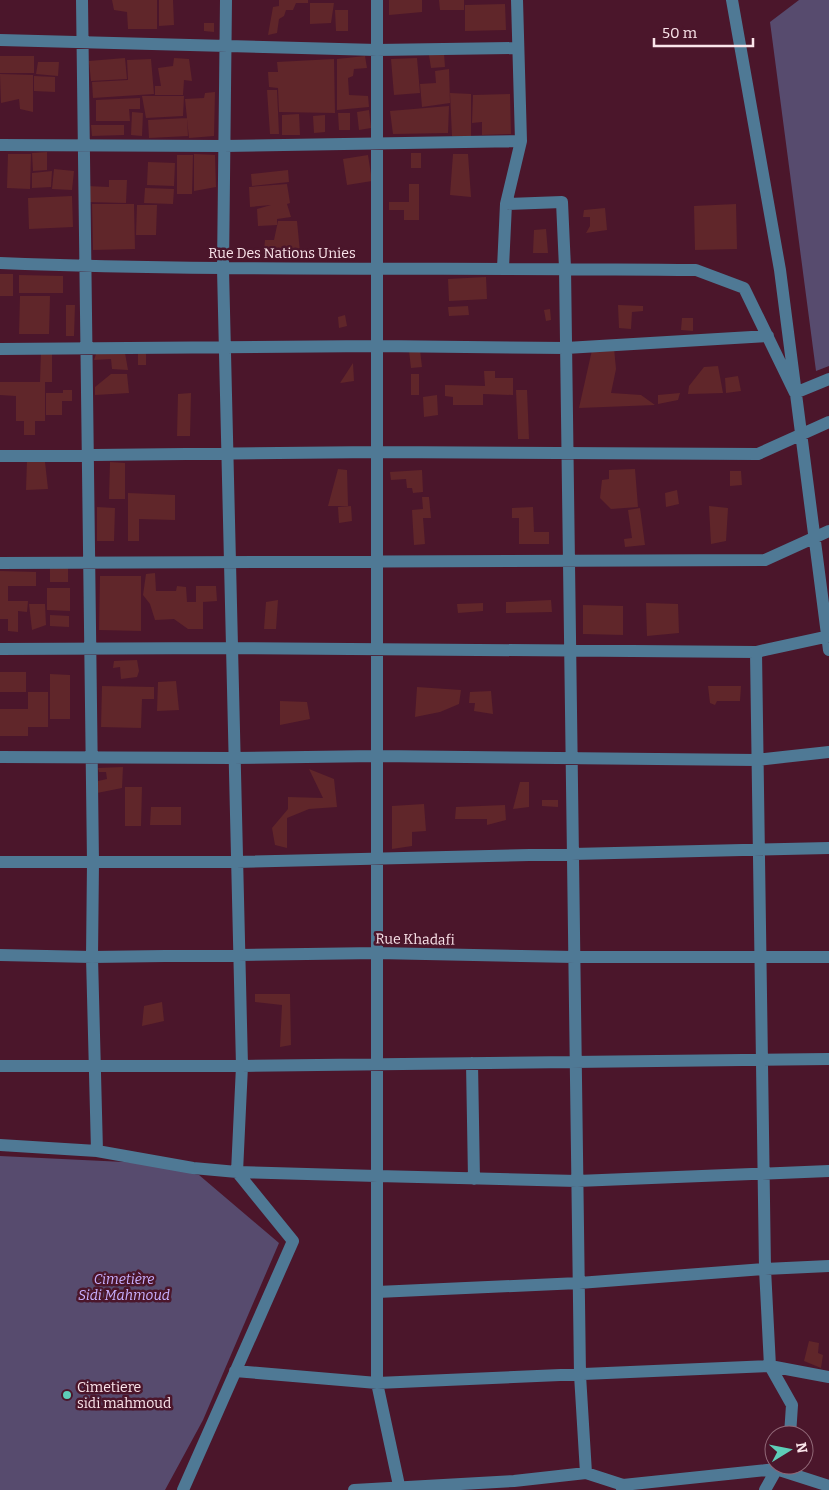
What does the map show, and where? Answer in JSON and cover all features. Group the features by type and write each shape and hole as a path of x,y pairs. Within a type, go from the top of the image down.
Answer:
{"street":[{"path":"82,0 92,758 92,957 97,1151"},
{"path":"183,1490 293,1242 236,1172 242,1066 222,270 226,0"},
{"path":"377,0 377,1383 400,1489"},
{"path":"503,268 506,204 521,141 517,0"},
{"path":"732,0 780,270 829,650"},
{"path":"0,40 225,44 377,50 517,48"},
{"path":"0,145 224,146 521,141"},
{"path":"506,204 562,202 568,454 580,1375 586,1474"},
{"name":"Rue Des Nations Unies","path":"0,263 222,270 565,268 696,270 744,288 795,393"},
{"path":"0,349 224,349 377,346 566,348 768,336"},
{"path":"795,393 829,379"},
{"path":"0,456 377,452 758,454 829,422"},
{"path":"0,563 229,563 377,560 765,560 829,531"},
{"path":"0,649 231,648 756,652 828,636"},
{"path":"756,652 756,760 765,1269 770,1366 792,1405 791,1425"},
{"path":"0,757 233,758 377,756 756,760 829,752"},
{"path":"0,862 236,862 829,848"},
{"name":"Rue Khadafi","path":"0,955 92,957 377,953 829,957"},
{"path":"0,1066 242,1066 829,1059"},
{"path":"472,1063 474,1179"},
{"path":"0,1145 97,1151 193,1168 236,1172 577,1180 763,1175 829,1171"},
{"path":"377,1292 579,1283 829,1266"},
{"path":"235,1371 377,1383 770,1366 829,1378"},
{"path":"354,1490 513,1486 586,1474 623,1488 764,1469"},
{"path":"765,1490 773,1475"},
{"path":"799,1475 829,1486"}],"green space":[{"path":"799,0 829,0 829,366 816,371 770,22"},
{"name":"Cimetière Sidi Mahmoud","path":"0,1156 145,1163 199,1175 279,1243 203,1420 165,1490 0,1490"}],"building":[{"path":"112,0 157,0 157,29 128,29 127,12 114,10"},
{"path":"159,0 173,0 174,25 159,26"},
{"path":"279,0 308,0 308,3 296,3 293,10 286,10 284,16 279,19 277,33 268,35 273,7 279,6"},
{"path":"389,0 422,0 422,12 389,15"},
{"path":"439,0 464,0 464,10 440,10"},
{"path":"310,3 334,3 331,23 310,24"},
{"path":"505,4 506,30 465,31 465,5"},
{"path":"335,10 348,10 348,31 336,31"},
{"path":"204,23 214,23 214,32 204,31"},
{"path":"444,53 445,67 431,68 429,55"},
{"path":"0,56 34,56 34,73 0,73"},
{"path":"365,56 367,68 354,69 353,76 348,78 349,95 368,96 369,107 337,110 337,59"},
{"path":"125,58 127,79 91,81 89,61"},
{"path":"174,58 189,59 192,81 184,80 183,95 155,95 155,86 161,86 158,68 173,66"},
{"path":"417,58 420,93 394,95 391,59"},
{"path":"151,59 154,94 93,98 92,82 128,80 127,60"},
{"path":"334,59 335,113 279,112 278,88 269,87 268,72 278,72 277,62"},
{"path":"38,62 59,62 58,76 36,74"},
{"path":"449,69 450,103 422,107 420,84 436,83 435,71"},
{"path":"0,74 33,75 33,112 20,109 19,99 1,103"},
{"path":"34,76 55,77 55,92 34,91"},
{"path":"267,90 277,90 279,134 270,134"},
{"path":"215,92 214,136 189,138 185,99 204,98 205,93"},
{"path":"450,93 471,94 471,137 452,136"},
{"path":"510,94 511,134 482,135 482,122 472,123 473,95"},
{"path":"142,96 184,96 183,116 146,118"},
{"path":"140,98 140,109 129,109 130,121 96,121 96,100"},
{"path":"449,106 448,133 393,134 390,111"},
{"path":"369,110 371,128 359,130 357,112"},
{"path":"132,112 143,113 142,136 131,135"},
{"path":"338,113 350,113 350,130 339,130"},
{"path":"299,114 300,135 282,135 282,115"},
{"path":"325,115 325,132 314,133 313,116"},
{"path":"187,118 188,136 149,138 148,120"},
{"path":"91,125 124,125 124,135 92,136"},
{"path":"47,152 47,170 33,171 32,153"},
{"path":"411,153 421,153 421,168 411,168"},
{"path":"8,154 31,154 30,189 7,188"},
{"path":"194,154 215,155 216,187 194,191"},
{"path":"453,154 468,154 471,197 450,195"},
{"path":"177,155 193,155 192,194 177,194"},
{"path":"368,155 372,181 347,185 343,159"},
{"path":"148,162 175,163 174,186 147,185"},
{"path":"54,169 74,171 72,190 52,189"},
{"path":"288,170 289,182 252,186 251,174"},
{"path":"52,171 51,187 32,188 32,173"},
{"path":"109,180 127,180 126,203 86,202 86,186 109,187"},
{"path":"287,184 290,203 287,204 291,217 277,219 277,225 258,226 257,209 271,205 250,207 249,187"},
{"path":"409,184 419,184 419,220 404,220 404,210 389,210 389,202 409,202"},
{"path":"145,188 174,189 173,204 144,203"},
{"path":"72,196 73,227 29,229 28,198"},
{"path":"92,204 134,204 135,249 93,250"},
{"path":"736,204 737,249 695,250 694,206"},
{"path":"137,205 157,205 156,235 136,235"},
{"path":"605,208 607,230 586,233 590,226 590,217 583,217 584,210"},
{"path":"278,221 297,221 300,252 264,252 265,240 274,240"},
{"path":"546,229 548,253 533,253 534,230"},
{"path":"0,274 13,274 13,296 0,296"},
{"path":"19,275 63,276 63,293 19,293"},
{"path":"486,277 487,299 449,301 448,279"},
{"path":"20,296 50,296 49,334 19,334"},
{"path":"66,305 75,305 74,336 66,336"},
{"path":"618,305 643,306 643,311 632,312 631,329 619,328"},
{"path":"468,306 469,315 449,316 448,307"},
{"path":"550,309 551,320 546,321 544,310"},
{"path":"345,315 347,326 339,328 338,317"},
{"path":"682,318 693,318 693,331 681,330"},
{"path":"614,348 616,369 611,393 641,395 655,405 579,408 592,350"},
{"path":"420,350 422,367 411,368 409,351"},
{"path":"41,351 52,351 52,382 45,382 45,421 35,421 35,435 24,435 24,421 16,421 16,396 0,395 0,382 40,382"},
{"path":"125,353 128,370 112,369 111,359 94,360 96,354"},
{"path":"138,353 146,353 146,365 138,365"},
{"path":"353,363 354,381 340,383"},
{"path":"718,366 723,393 688,394 689,386 704,367"},
{"path":"484,371 495,371 495,378 513,378 513,395 483,394 483,405 453,405 453,397 445,396 445,385 485,386"},
{"path":"111,374 127,374 129,393 95,395 95,387"},
{"path":"411,374 419,374 419,395 411,395"},
{"path":"738,376 741,391 726,393 725,378"},
{"path":"63,390 72,390 72,401 62,401 62,415 46,415 46,393 63,393"},
{"path":"516,390 527,390 529,439 518,439"},
{"path":"191,393 190,436 177,436 178,394"},
{"path":"680,393 678,400 658,404 658,395"},
{"path":"437,395 438,415 424,417 423,397"},
{"path":"27,460 45,462 48,489 26,490"},
{"path":"110,462 125,463 125,499 109,499"},
{"path":"338,469 347,470 348,506 328,506"},
{"path":"635,469 638,507 611,509 600,498 602,480 609,479 609,470"},
{"path":"422,470 423,492 413,493 412,488 407,488 406,479 391,480 390,472"},
{"path":"730,471 741,471 742,485 730,486"},
{"path":"677,490 679,504 666,507 665,493"},
{"path":"128,493 175,495 175,520 139,519 139,541 128,541"},
{"path":"422,497 429,497 431,518 423,518 425,544 414,545 412,510 423,509"},
{"path":"351,506 352,521 339,523 338,507"},
{"path":"709,506 728,508 726,541 711,544"},
{"path":"97,507 115,508 114,541 97,541"},
{"path":"533,507 534,532 549,532 549,544 519,544 519,518 512,518 512,508"},
{"path":"640,508 645,545 625,547 624,539 632,538 628,510"},
{"path":"50,567 68,567 68,582 50,582"},
{"path":"0,571 36,572 36,586 8,586 8,601 28,601 27,612 18,611 18,632 8,631 8,619 0,619"},
{"path":"155,573 156,591 176,591 177,586 186,587 187,602 196,602 196,586 216,586 217,601 203,602 203,629 188,629 174,619 155,620 150,604 143,595 146,574"},
{"path":"100,576 141,576 141,631 99,630"},
{"path":"47,588 70,588 70,611 47,610"},
{"path":"278,600 276,629 264,629 266,602"},
{"path":"551,600 552,612 506,613 506,602"},
{"path":"483,603 483,611 458,613 457,604"},
{"path":"646,603 678,604 679,633 647,636"},
{"path":"29,604 45,604 46,625 32,630"},
{"path":"583,605 623,606 623,635 583,634"},
{"path":"50,615 69,616 69,627 50,626"},
{"path":"137,660 139,671 137,677 121,679 120,667 113,668 114,661"},
{"path":"0,672 26,672 26,692 0,692"},
{"path":"50,674 70,675 70,719 50,719"},
{"path":"176,681 179,710 157,711 158,682"},
{"path":"102,686 154,687 154,699 142,699 141,728 101,727"},
{"path":"708,686 741,686 740,701 717,701 715,705 710,703"},
{"path":"417,687 461,690 459,704 440,712 415,717"},
{"path":"491,691 493,714 474,711 475,703 469,703 470,692"},
{"path":"28,692 48,692 48,727 28,727 28,736 0,736 0,709 28,709"},
{"path":"280,701 307,702 310,719 280,725"},
{"path":"123,767 122,788 97,793 98,781 107,779 106,772 99,772 98,768"},
{"path":"309,769 334,779 337,807 309,809 287,818 287,848 275,845 272,828 288,809 288,797 323,798"},
{"path":"520,782 529,782 529,807 513,809"},
{"path":"125,787 142,787 141,826 125,826"},
{"path":"542,800 558,800 558,807 542,806"},
{"path":"424,804 426,831 412,832 412,846 392,849 392,806"},
{"path":"505,805 506,820 487,825 487,819 455,819 456,807"},
{"path":"151,807 181,807 181,825 150,825"},
{"path":"255,994 290,994 291,1045 280,1047 282,1005 255,1002"},
{"path":"162,1002 164,1021 142,1026 144,1006"},
{"path":"809,1341 819,1343 818,1353 823,1355 821,1368 804,1361"}],"place":[{"name":"Cimetiere sidi mahmoud","path":"67,1395"}]}
